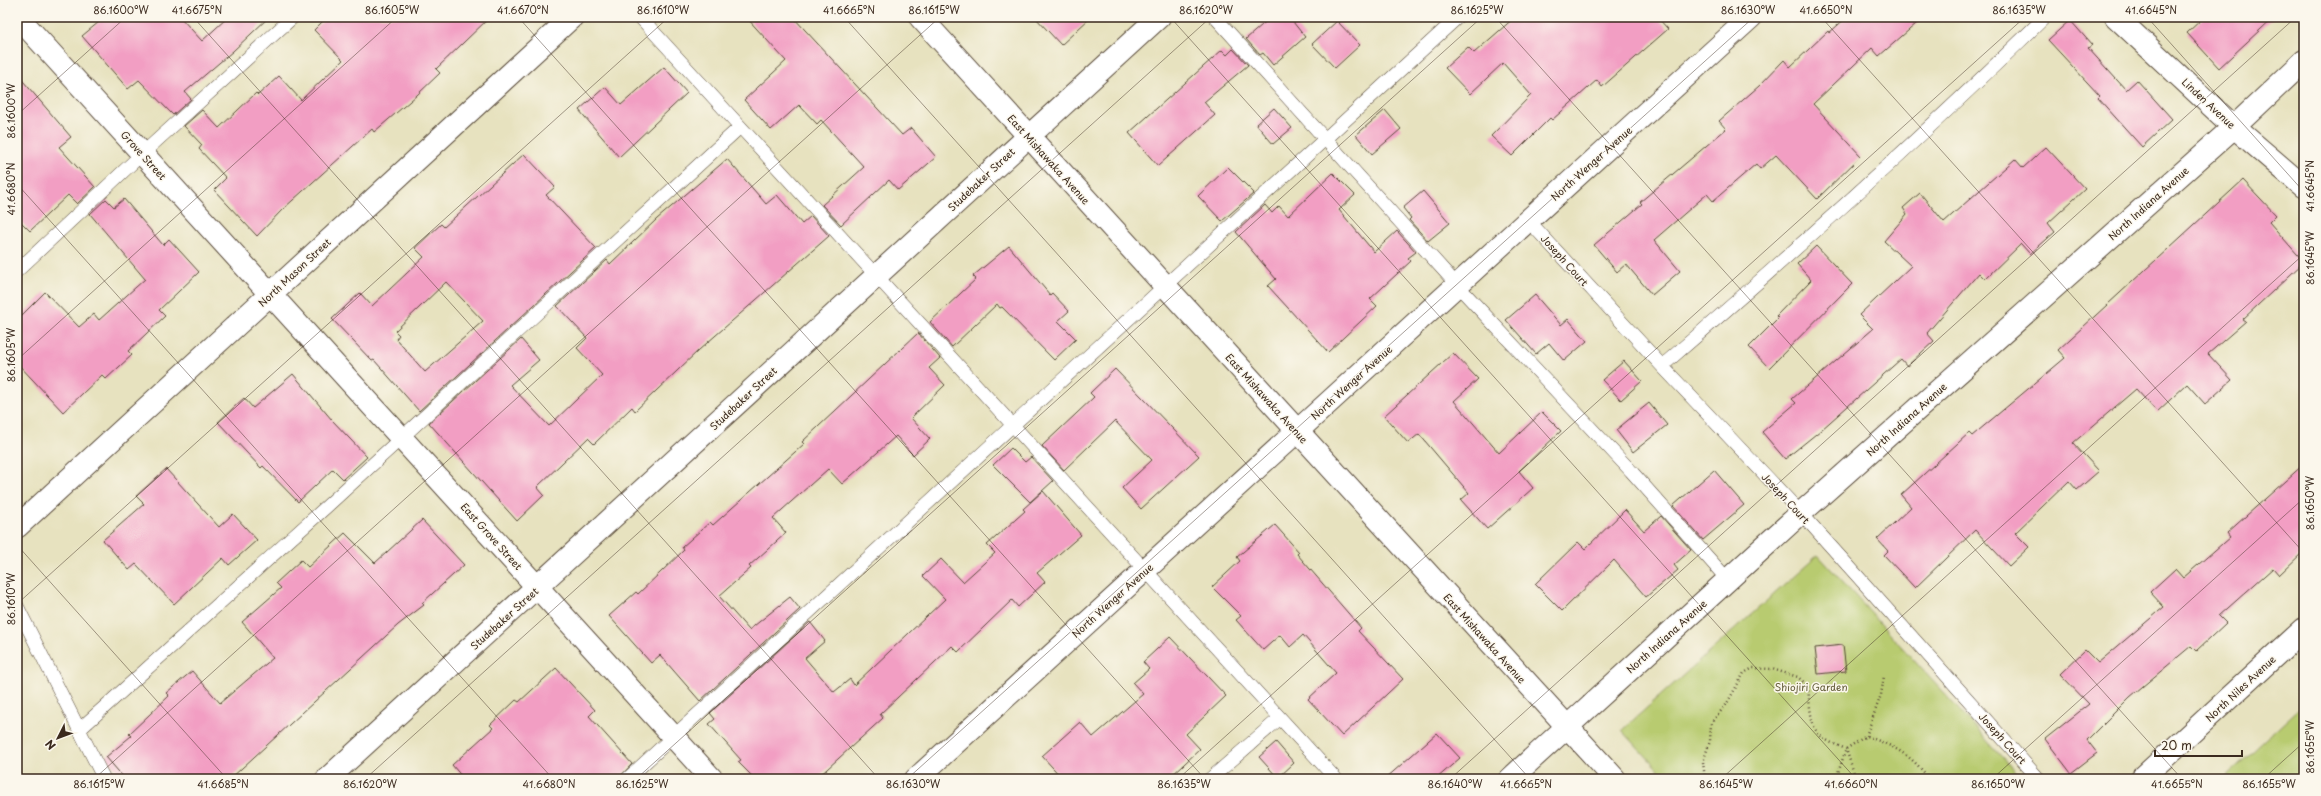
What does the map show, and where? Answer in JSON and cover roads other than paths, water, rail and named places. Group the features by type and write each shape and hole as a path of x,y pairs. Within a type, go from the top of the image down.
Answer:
{"street":[{"name":"Grove Street","path":"18,17 271,293"},
{"name":"North Mason Street","path":"17,526 572,17"},
{"name":"East Mishawaka Avenue","path":"920,17 1614,779"},
{"name":"Studebaker Street","path":"326,779 538,587 1159,17"},
{"name":"North Wenger Avenue","path":"916,779 1751,17"},
{"name":"Linden Avenue","path":"2116,17 2234,127 2304,187"},
{"name":"North Indiana Avenue","path":"1510,779 1801,513 2234,127 2304,61"},
{"name":"East Grove Street","path":"271,293 712,779"},
{"name":"North Niles Avenue","path":"2141,779 2304,629"}],"lane":[{"path":"17,271 143,153 293,17"},
{"path":"640,17 1336,779"},
{"path":"1215,17 1457,285 1626,465 1728,580"},
{"path":"626,779 674,737 1012,424 1326,140 1458,17"},
{"path":"1662,366 1780,265 1951,108 2045,17"},
{"path":"79,730 740,127"},
{"name":"Joseph Court","path":"1528,220 1662,366 1801,513 2039,779"},
{"path":"17,606 104,779"},
{"path":"1210,779 1280,718"}],"park label":[{"name":"Shiojiri Garden","path":"1811,686"}]}
